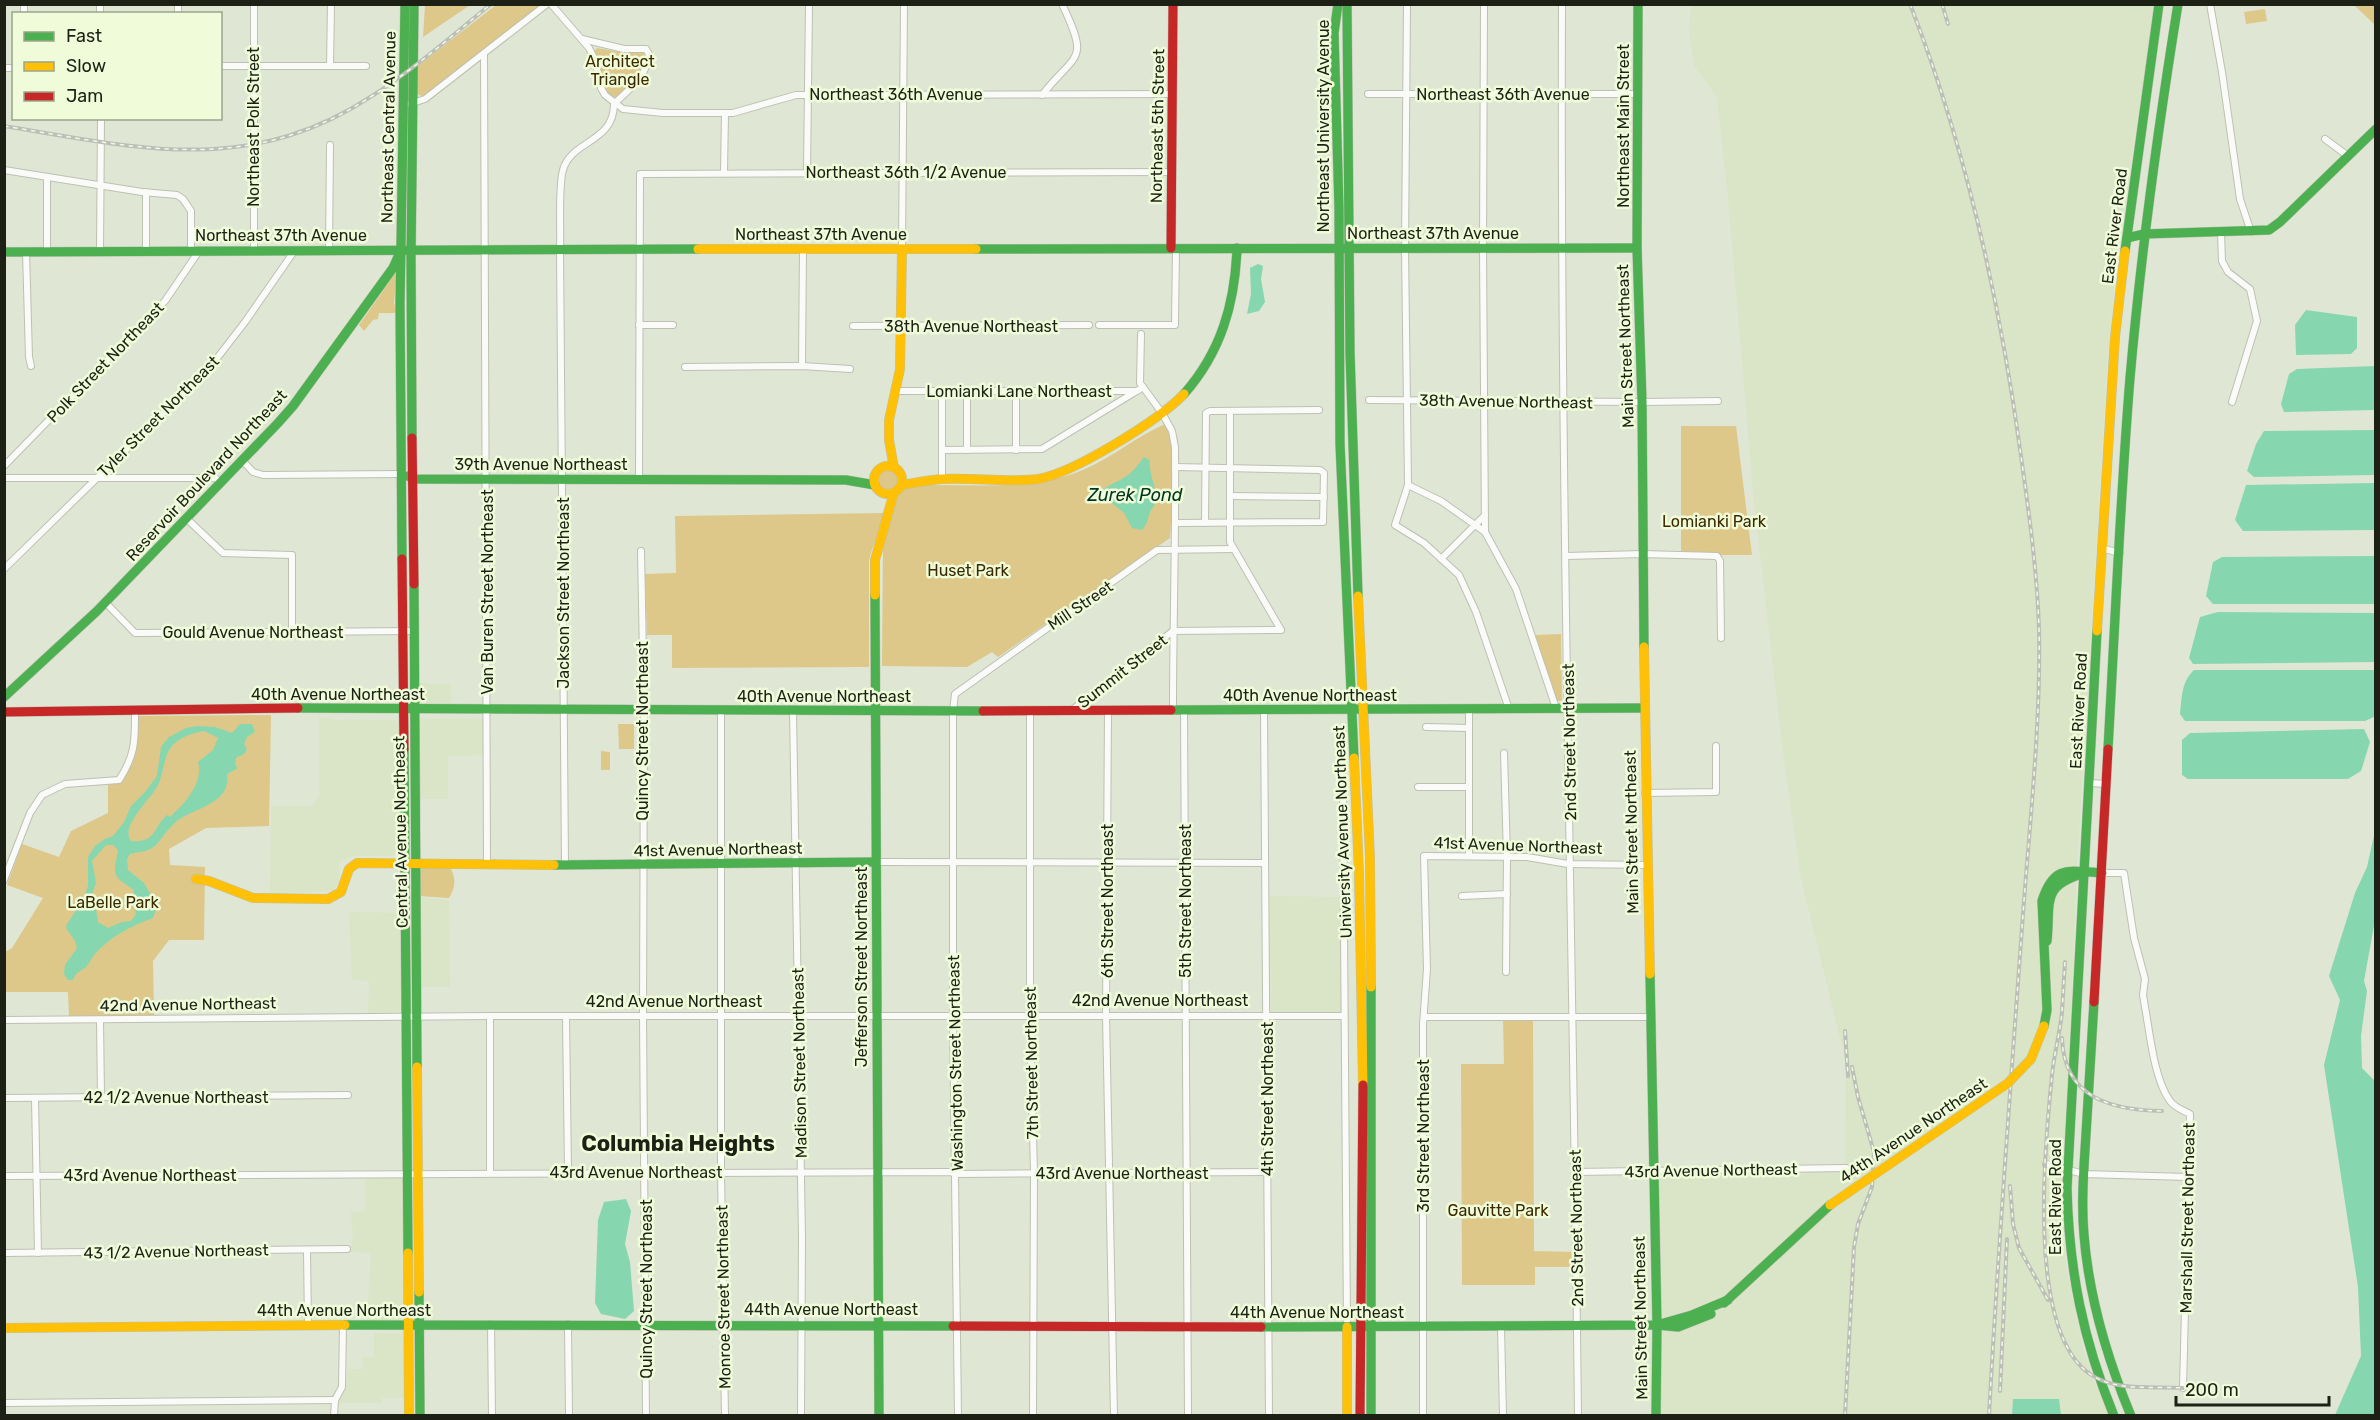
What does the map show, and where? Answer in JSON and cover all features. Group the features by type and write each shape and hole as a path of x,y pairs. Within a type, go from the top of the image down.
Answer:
{"street":[{"name":"Northeast Polk Street","path":"254,4 254,250"},
{"path":"330,66 331,4"},
{"name":"Northeast Central Avenue","path":"405,4 409,104"},
{"name":"Northeast Central Avenue","path":"406,249 414,4"},
{"path":"409,104 424,99 549,4 582,39 595,60 601,88 614,104 642,75 649,54 641,48 624,49 582,39"},
{"path":"807,172 809,4"},
{"path":"897,471 889,440 889,420 900,369 902,326 904,4"},
{"path":"1042,95 1053,81 1071,65 1078,48 1077,38 1062,4"},
{"name":"Northeast 5th Street","path":"1173,4 1173,248"},
{"path":"1332,4 1334,33"},
{"name":"Northeast University Avenue","path":"1338,4 1334,33 1338,248"},
{"name":"Northeast University Avenue","path":"1347,4 1350,248"},
{"path":"1407,4 1405,248 1408,485 1395,525 1424,543 1459,575 1476,612 1509,709"},
{"path":"1485,4 1483,248 1485,532"},
{"name":"2nd Street Northeast","path":"1562,4 1561,248 1574,1017 1578,1416"},
{"name":"Northeast Main Street","path":"1637,248 1638,4"},
{"name":"East River Road","path":"2114,1416 2099,1380 2075,1299 2068,1251 2067,1169 2115,337 2159,4"},
{"name":"East River Road","path":"2131,1416 2102,1335 2092,1285 2084,1234 2084,1174 2127,415 2144,234 2178,4"},
{"path":"2210,4 2240,199 2251,232"},
{"name":"Van Buren Street Northeast","path":"484,55 487,863"},
{"path":"222,66 366,66"},
{"name":"Northeast 36th Avenue","path":"614,104 623,109 663,113 725,113 743,112 784,97 808,95 1172,94"},
{"name":"Northeast 36th Avenue","path":"1368,94 1638,94"},
{"name":"Jackson Street Northeast","path":"565,865 561,249 563,170 572,156 609,126 613,118 614,104"},
{"path":"724,172 725,113"},
{"path":"100,120 100,251"},
{"path":"2126,242 2144,234 2269,230 2276,226 2376,129"},
{"path":"2325,139 2348,156"},
{"path":"329,250 330,145"},
{"path":"4,170 171,194 183,199 191,211 195,251"},
{"name":"Northeast 36th 1/2 Avenue","path":"640,249 640,174 1172,172"},
{"path":"47,177 47,252"},
{"path":"146,192 146,251"},
{"path":"2222,232 2224,267 2250,289 2257,321 2232,402"},
{"path":"1099,325 1175,325 1173,248"},
{"path":"942,391 942,450 939,479 1036,479 1050,477 1076,465 1162,413 1194,384 1217,346 1235,291 1237,248"},
{"name":"University Avenue Northeast","path":"1338,248 1340,444 1357,710 1371,858 1366,1327 1360,1416"},
{"name":"University Avenue Northeast","path":"1350,248 1357,710"},
{"name":"Northeast 37th Avenue","path":"4,252 406,249 1637,248"},
{"name":"Main Street Northeast","path":"1637,248 1642,402 1645,793 1657,1325 1656,1416"},
{"name":"Central Avenue Northeast","path":"406,249 400,304 409,631"},
{"name":"Central Avenue Northeast","path":"406,249 412,372 413,478 409,631 410,863 406,939 406,1016 419,1325 420,1416"},
{"name":"Reservoir Boulevard Northeast","path":"4,698 105,602 293,406 406,249"},
{"path":"639,478 640,249"},
{"path":"802,366 803,249"},
{"name":"Tyler Street Northeast","path":"4,569 218,357 295,250"},
{"name":"Polk Street Northeast","path":"4,466 165,301 195,251"},
{"path":"26,252 31,366"},
{"path":"400,304 411,342"},
{"path":"639,325 673,325"},
{"name":"38th Avenue Northeast","path":"853,326 1089,325"},
{"path":"1141,334 1140,382 1162,413 1174,437 1176,549 1173,710"},
{"path":"401,339 406,343 408,362 412,372"},
{"path":"685,367 802,366 850,369"},
{"name":"Lomianki Lane Northeast","path":"895,391 1137,391 1143,387"},
{"path":"967,391 967,450"},
{"path":"1016,391 1016,450"},
{"path":"942,450 1042,449 1137,391"},
{"name":"38th Avenue Northeast","path":"1369,400 1718,401"},
{"path":"1205,523 1206,414 1210,411 1319,410"},
{"path":"1230,412 1229,523 1230,542 1233,549"},
{"path":"879,471 889,440"},
{"name":"39th Avenue Northeast","path":"242,460 253,472 263,475 403,474 413,478 846,480 878,488 897,489 939,479"},
{"path":"1175,467 1320,470 1324,472 1323,522 1176,523"},
{"name":"39th Avenue Northeast","path":"846,480 879,471 897,471 939,479"},
{"name":"Jefferson Street Northeast","path":"879,471 878,488 887,520"},
{"name":"Jefferson Street Northeast","path":"879,1416 875,560 897,489 897,471"},
{"path":"4,478 98,476 215,478 221,482"},
{"path":"1408,485 1441,501 1485,532 1515,589 1556,708"},
{"path":"1230,496 1324,496"},
{"path":"1441,559 1485,515"},
{"path":"186,518 223,554 292,555 292,630"},
{"path":"2102,548 2120,553"},
{"name":"Mill Street","path":"953,711 955,694 1157,550 1233,549"},
{"name":"Summit Street","path":"1071,711 1173,631 1281,630 1233,549"},
{"name":"Quincy Street Northeast","path":"641,551 644,710 642,865 646,1416"},
{"path":"1566,556 1643,554 1717,556 1720,561 1720,638"},
{"name":"Gould Avenue Northeast","path":"105,602 135,633 292,630 409,631"},
{"name":"40th Avenue Northeast","path":"4,712 409,709 1071,711 1644,708"},
{"path":"1468,856 1470,709"},
{"path":"4,880 30,813 42,795 65,784 119,780 130,763 135,740 135,710"},
{"name":"6th Street Northeast","path":"1108,710 1106,1015 1114,1416"},
{"name":"5th Street Northeast","path":"1184,710 1188,1416"},
{"name":"4th Street Northeast","path":"1264,710 1269,1416"},
{"name":"Monroe Street Northeast","path":"721,711 721,1172 725,1416"},
{"name":"Madison Street Northeast","path":"793,711 797,863 801,1416"},
{"name":"Washington Street Northeast","path":"953,711 953,1015 957,1174 958,1416"},
{"name":"7th Street Northeast","path":"1030,711 1030,1015 1034,1173 1033,1416"},
{"path":"1426,727 1469,728"},
{"name":"University Avenue Northeast","path":"1340,735 1343,796 1347,1416"},
{"path":"1645,793 1716,792 1716,746"},
{"path":"1504,753 1507,857 1506,972"},
{"path":"2090,783 2107,784"},
{"path":"1418,787 1469,787"},
{"name":"41st Avenue Northeast","path":"1424,856 1527,857 1571,864 1647,865"},
{"name":"3rd Street Northeast","path":"1424,856 1427,969 1424,1017 1422,1327 1424,1416"},
{"name":"41st Avenue Northeast","path":"196,879 209,881 253,898 328,899 339,895 345,889 349,869 357,863 565,865 875,862 1265,863"},
{"name":"Central Avenue Northeast","path":"409,1416 408,1324 417,1016 416,939 410,863"},
{"name":"44th Avenue Northeast","path":"4,1328 408,1324 1269,1327 1657,1325 1692,1315 1728,1300 1830,1205 2008,1083 2031,1059 2044,1026 2047,1010 2042,901 2046,888 2060,873 2071,869 2085,873"},
{"path":"2085,873 2102,873"},
{"name":"Marshall Street Northeast","path":"2102,873 2124,873 2133,938 2145,979 2143,995 2145,1007 2161,1082 2169,1100 2175,1107 2190,1114 2183,1388"},
{"path":"1462,896 1506,894"},
{"path":"406,939 416,939"},
{"name":"42nd Avenue Northeast","path":"4,1020 721,1015 1344,1016"},
{"path":"490,1016 490,1172"},
{"path":"566,1016 568,1172"},
{"path":"1424,1017 1650,1017"},
{"path":"100,1020 101,1097"},
{"name":"42 1/2 Avenue Northeast","path":"4,1098 348,1095"},
{"path":"36,1098 38,1253"},
{"path":"2046,1164 2084,1174 2187,1177"},
{"name":"43rd Avenue Northeast","path":"1575,1172 1846,1168"},
{"name":"43rd Avenue Northeast","path":"4,1176 490,1172 950,1172 957,1174 1268,1172"},
{"name":"43 1/2 Avenue Northeast","path":"4,1253 346,1249"},
{"path":"307,1251 308,1325"},
{"path":"491,1324 492,1416"},
{"path":"568,1324 569,1416"},
{"path":"334,1416 335,1400 342,1387 343,1325"},
{"path":"1501,1326 1503,1416"},
{"name":"University Avenue Northeast","path":"1366,1327 1371,1416"},
{"path":"4,1403 335,1400"}],"shaded area":[{"path":"1691,5 2155,5 2119,238 2108,353 2077,867 2063,1219 2066,1265 2083,1349 2109,1415 1660,1415 1658,1176 1800,1174 1845,1167 1846,1062 1801,879 1782,746 1753,492 1728,198 1717,99 1694,66 1689,30"},
{"path":"419,683 451,684 451,703 419,703"},
{"path":"319,717 337,720 394,720 400,722 401,797 398,851 395,855 354,856 339,862 339,881 333,891 270,894 271,806 312,806 319,796"},
{"path":"419,719 484,719 485,755 448,756 448,799 420,799"},
{"path":"1269,896 1342,897 1342,1013 1271,1013"},
{"path":"419,898 449,900 450,987 420,987"},
{"path":"349,912 401,913 401,1010 399,1012 368,1014 369,981 352,980"},
{"path":"365,1176 403,1176 405,1316 399,1320 367,1320 371,1253 350,1252 353,1234 351,1213 365,1211"},
{"path":"374,1333 402,1333 405,1336 407,1398 382,1398 382,1403 339,1403 346,1385 348,1369 363,1369 363,1357 374,1357"}],"green space":[{"path":"425,4 470,5 423,37"},
{"path":"496,5 543,5 423,97 416,93 415,68"},
{"path":"2354,5 2375,5 2375,25"},
{"path":"2265,9 2267,21 2246,24 2244,12"},
{"name":"Architect Triangle","path":"597,48 625,53 643,53 646,57 635,80 615,97 610,97 604,87 594,52"},
{"path":"397,271 394,303 397,313 379,313 378,319 373,320 364,331 359,325"},
{"name":"Huset Park","path":"1165,424 1173,444 1174,476 1170,538 998,657 992,652 967,667 882,666 883,543 896,493 902,489 929,483 932,485 1010,485 1067,476 1095,464"},
{"name":"Lomianki Park","path":"1681,426 1736,426 1752,555 1681,555"},
{"path":"888,469 896,472 899,480 896,488 888,491 880,488 877,480 880,472"},
{"path":"884,513 869,561 869,667 672,668 672,635 647,635 645,574 676,573 675,516"},
{"path":"1561,634 1562,701 1556,701 1534,635"},
{"name":"LaBelle Park","path":"271,715 269,826 206,828 169,849 170,865 205,867 204,940 169,940 153,961 154,1016 69,1016 68,992 5,992 5,952 12,948 43,898 7,885 22,844 59,857 71,831 108,813 108,785 126,774 134,757 137,716"},
{"path":"618,724 634,724 634,749 619,749"},
{"path":"601,751 610,752 610,770 601,770"},
{"path":"450,867 454,882 449,898 418,896 420,868"},
{"name":"Gauvitte Park","path":"1503,1020 1533,1020 1534,1251 1574,1252 1574,1267 1535,1267 1535,1285 1462,1285 1461,1064 1504,1064"}],"water":[{"path":"1258,264 1263,266 1261,279 1265,302 1259,311 1247,314 1251,294 1250,268"},
{"path":"2306,310 2357,317 2357,348 2351,354 2296,355 2295,325"},
{"path":"2375,366 2375,410 2284,412 2281,404 2289,374 2297,369"},
{"path":"2375,430 2375,475 2254,477 2247,471 2256,444 2264,431"},
{"name":"Zurek Pond","path":"1144,457 1150,460 1156,499 1142,530 1132,528 1124,513 1100,493 1135,469"},
{"path":"2375,483 2375,530 2243,531 2235,520 2246,485"},
{"path":"2375,556 2375,604 2213,604 2206,596 2213,562 2222,557"},
{"path":"2218,612 2375,613 2375,662 2193,664 2189,658 2200,617"},
{"path":"2194,670 2375,670 2374,717 2365,721 2185,721 2180,714 2183,690"},
{"path":"240,724 252,724 255,732 247,737 244,744 247,749 244,754 236,758 235,765 238,768 227,774 227,783 219,797 177,821 156,845 130,854 127,859 128,870 144,883 157,906 153,918 128,928 114,937 94,955 73,980 68,980 64,974 65,965 77,948 66,928 83,900 88,886 88,857 95,846 113,836 124,822 131,806 157,776 161,747 169,737 186,728 197,726 215,727 232,733","holes":["204,731 218,738 213,750 198,762 198,777 192,792 176,812 170,817 167,815 162,820 150,837 145,840 131,841 129,829 136,815 158,785 168,751 186,736","106,845 113,845 118,850 116,874 121,881 134,890 133,900 136,914 131,921 108,928 98,922 96,910 90,899 96,883 92,861"]},
{"path":"2364,729 2370,742 2361,771 2348,779 2188,779 2182,775 2182,740 2190,733"},
{"path":"2375,831 2375,920 2364,981 2367,991 2361,1036 2362,1068 2376,1082 2375,1415 2335,1415 2361,1356 2358,1287 2324,1065 2340,1000 2329,976 2355,893 2367,867"},
{"path":"626,1199 631,1211 625,1244 630,1262 634,1311 625,1319 601,1314 595,1303 598,1220 604,1202"},
{"path":"2013,1399 2059,1399 2061,1415 2012,1415"}],"railway":[{"path":"4,126 147,148 192,150 237,147 281,138 326,121 388,86 491,4"},
{"path":"1910,4 1965,171 1992,284 2013,398 2038,606 2037,735 1996,1290 1989,1416"},
{"path":"1942,4 1948,24"},
{"path":"2065,962 2062,1012 2049,1106 2044,1189 2044,1234 2048,1279 2056,1319 2070,1352 2090,1374 2100,1380 2123,1386 2183,1388"},
{"path":"1845,1031 1848,1076"},
{"path":"2062,1038 2065,1058 2071,1075 2094,1097 2125,1108 2162,1111"},
{"path":"1845,1416 1854,1247 1858,1224 1872,1187 1874,1152 1852,1067"},
{"path":"2010,1186 2013,1224 2019,1248 2048,1300"},
{"path":"2000,1391 2007,1239"}],"traffic: fast":[{"path":"402,559 400,304 405,4"},
{"path":"412,438 411,258 414,4"},
{"path":"1338,4 1334,33 1339,209 1340,444 1354,758"},
{"path":"1347,4 1350,353 1358,596"},
{"path":"1638,4 1637,248 1642,402 1644,647"},
{"path":"2125,251 2159,4"},
{"path":"2108,749 2123,470 2134,331 2151,190 2178,4"},
{"path":"2127,238 2144,234 2269,230 2376,129"},
{"path":"1184,394 1208,361 1224,326 1233,289 1237,248"},
{"path":"976,249 1637,248"},
{"path":"4,252 698,249"},
{"path":"4,697 97,611 278,423 293,406 393,268 401,250"},
{"path":"408,476 413,479 846,480 875,485"},
{"path":"414,584 417,1067"},
{"path":"875,595 879,1416"},
{"path":"2097,631 2067,1188 2071,1248 2080,1305 2094,1360 2114,1416"},
{"path":"298,708 983,711"},
{"path":"1171,710 1644,708"},
{"path":"404,749 408,1253"},
{"path":"554,865 875,862"},
{"path":"2044,1026 2047,1010 2042,901 2052,881 2064,872 2102,873"},
{"path":"2047,941 2049,906 2054,890 2071,878 2085,873"},
{"path":"1650,974 1657,1325 1656,1416"},
{"path":"1371,987 1371,1416"},
{"path":"2094,1002 2083,1184 2086,1258 2100,1327 2131,1416"},
{"path":"1724,1303 1830,1205"},
{"path":"419,1292 420,1416"},
{"path":"1261,1327 1657,1325 1692,1315 1728,1300"},
{"path":"1657,1325 1678,1327 1711,1314"},
{"path":"345,1325 953,1326"}],"traffic: slow":[{"path":"698,249 976,249"},
{"path":"894,468 889,440 889,420 900,369 902,249"},
{"path":"2097,631 2115,337 2125,251"},
{"path":"901,485 942,479 1026,480 1054,475 1136,431 1184,394"},
{"path":"888,466 898,470 902,480 898,490 888,494 878,490 874,480 878,470 888,466"},
{"path":"875,595 875,560 894,492"},
{"path":"1358,596 1370,858 1371,987"},
{"path":"1644,647 1650,974"},
{"path":"1354,758 1359,873 1363,1085"},
{"path":"196,879 209,881 253,898 328,899 341,892 349,869 357,863 554,865"},
{"path":"1830,1205 2008,1083 2031,1059 2044,1026"},
{"path":"417,1067 419,1292"},
{"path":"408,1253 409,1416"},
{"path":"4,1328 345,1325"},
{"path":"1347,1327 1347,1416"}],"traffic: jam":[{"path":"1171,248 1173,4"},
{"path":"412,438 414,584"},
{"path":"402,559 404,749"},
{"path":"4,712 298,708"},
{"path":"983,711 1171,710"},
{"path":"2094,1002 2108,749"},
{"path":"1360,1416 1363,1085"},
{"path":"953,1326 1261,1327"}],"district":[{"name":"Columbia Heights","path":"678,1143"}]}
